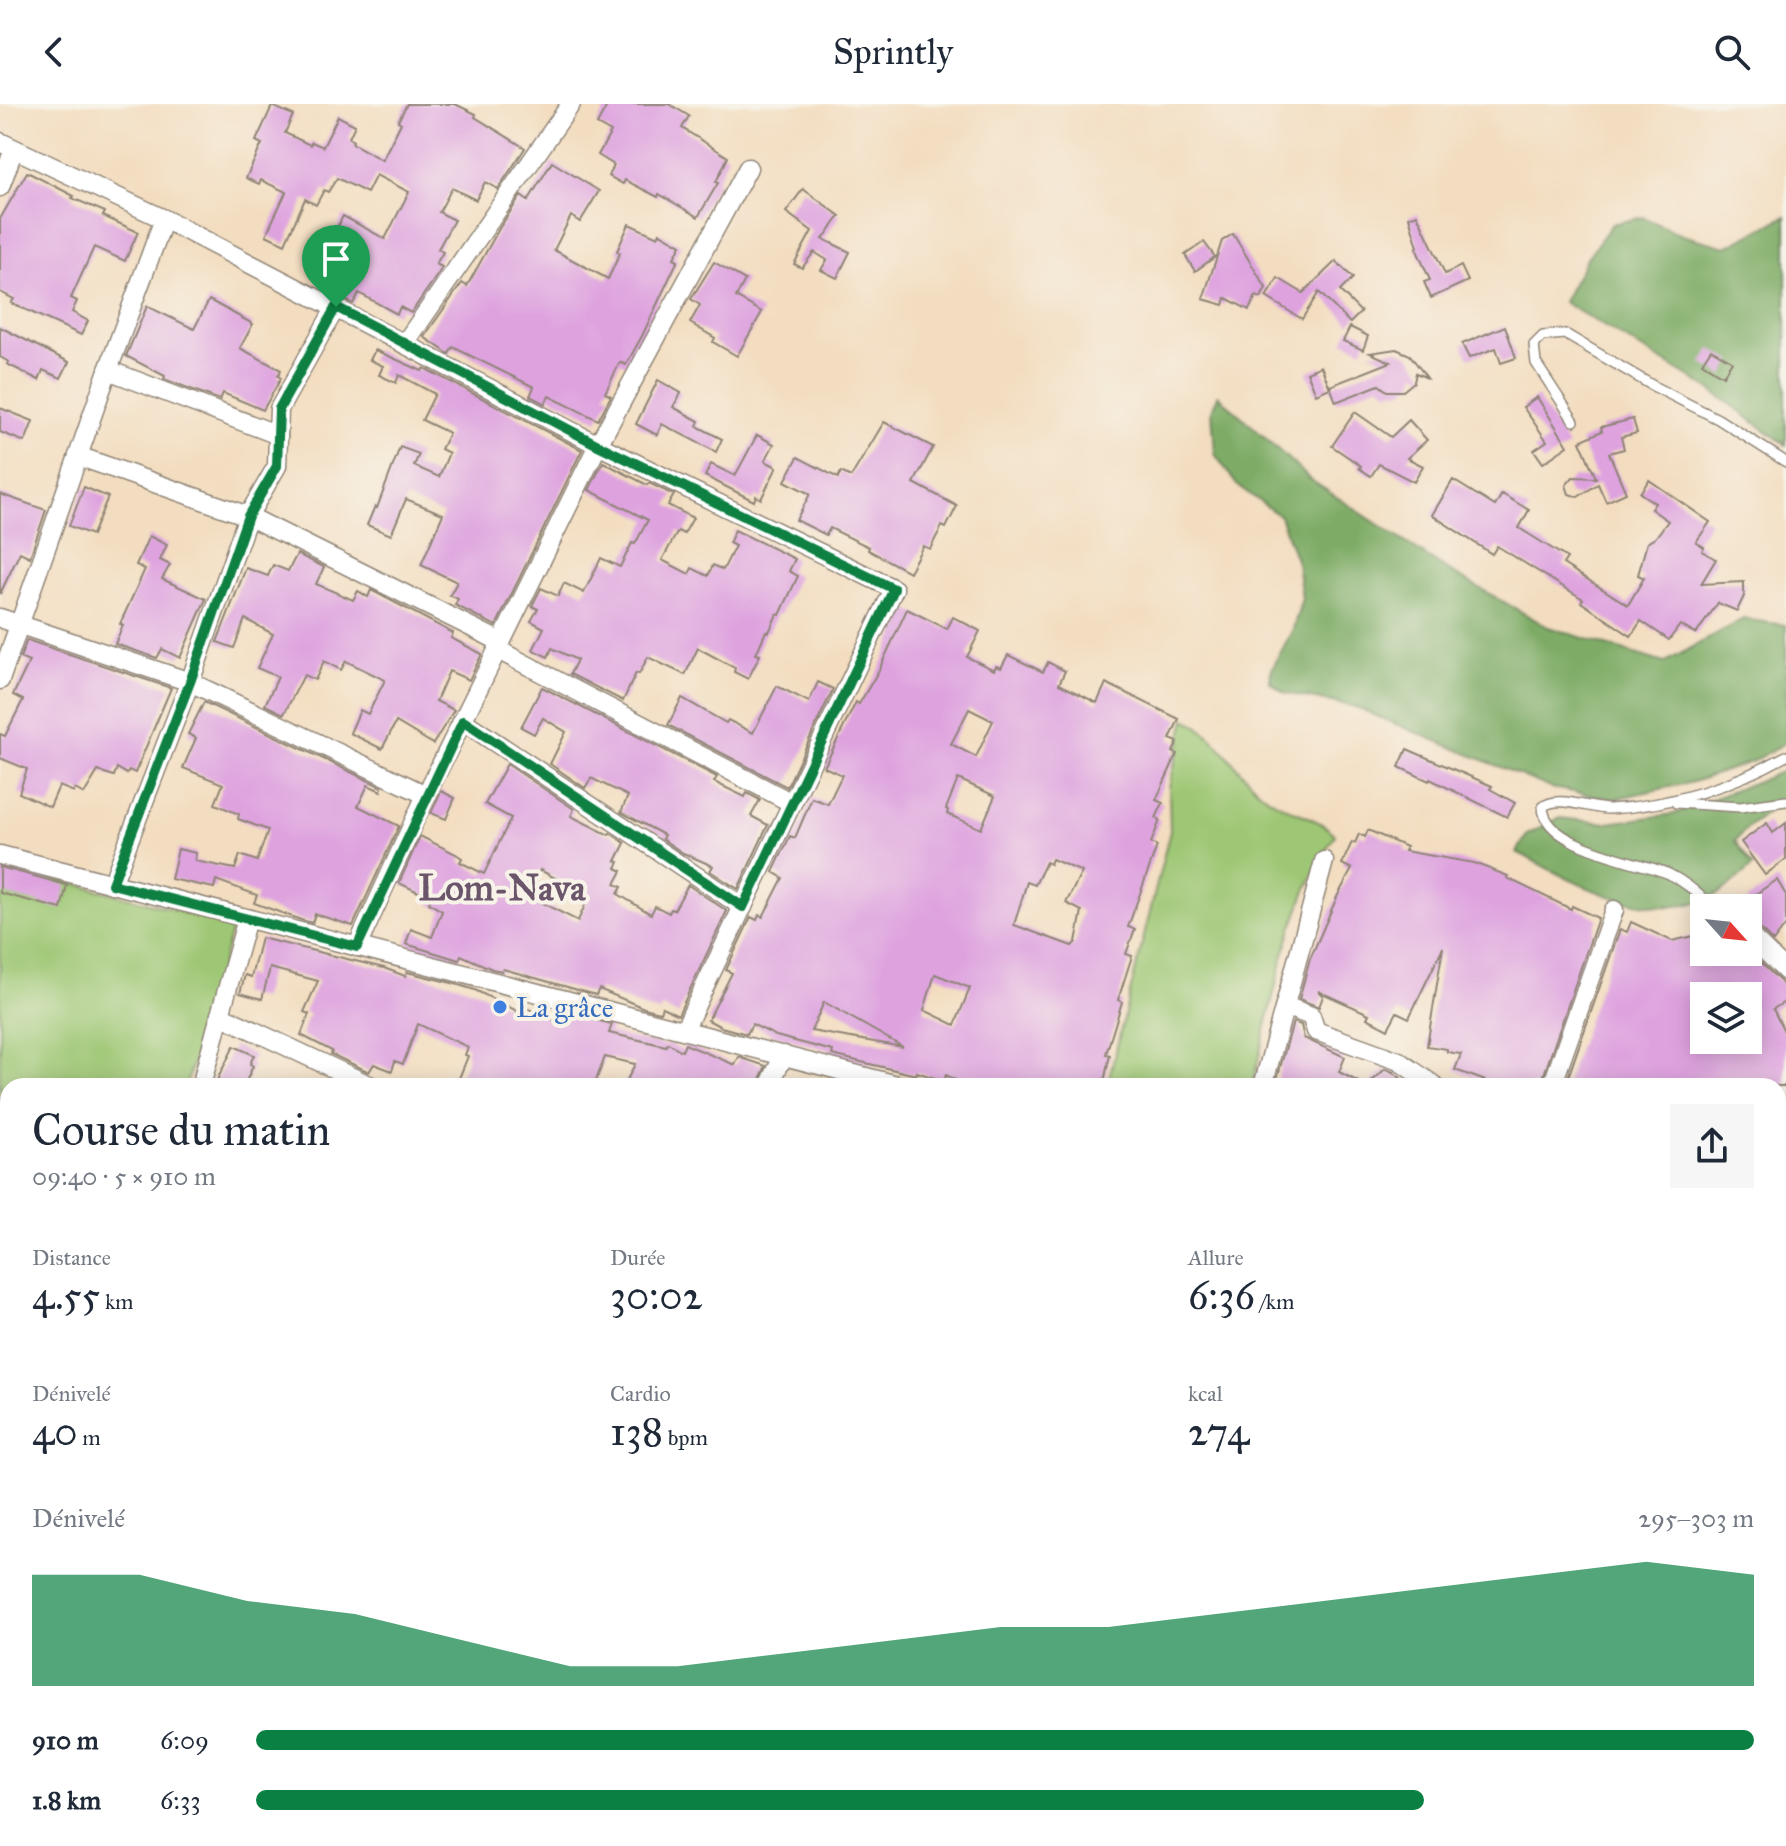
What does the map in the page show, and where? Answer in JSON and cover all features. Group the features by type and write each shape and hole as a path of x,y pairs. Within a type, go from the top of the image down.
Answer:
{"street":[{"path":"405,343 571,104"},
{"path":"0,187 7,145 164,219 598,445 894,589 684,1030"},
{"path":"357,947 426,795 598,445 748,168"},
{"path":"0,680 164,219"},
{"path":"112,884 190,682 248,516 277,466 279,409 336,307"},
{"path":"108,370 278,435"},
{"path":"78,456 248,516 500,646 792,803"},
{"path":"0,618 190,682 426,795"},
{"path":"463,721 743,907"},
{"path":"0,855 871,1078"},
{"path":"1265,1078 1324,861"},
{"path":"1555,1078 1614,910"},
{"path":"203,1078 247,919"},
{"path":"1762,948 1786,971"},
{"path":"1285,1006 1311,1016 1316,1031 1399,1061 1423,1078"},
{"path":"220,1015 354,1078"},
{"path":"773,1078 784,1055"}],"lane":[{"path":"1574,421 1536,363 1534,345 1543,336 1565,334 1655,387 1718,419 1786,462"},
{"path":"1669,802 1786,756"},
{"path":"1699,894 1670,875 1618,860 1581,844 1549,823 1543,812 1546,804 1557,801 1599,809 1669,802 1740,807 1786,801"}],"green space":[{"path":"1786,216 1786,445 1709,389 1563,302 1586,259 1612,224 1643,217 1682,235 1726,247"},
{"path":"1218,395 1311,480 1444,568 1548,627 1664,663 1743,619 1786,625 1786,742 1754,761 1693,782 1613,799 1551,788 1352,706 1285,693 1270,682 1271,671 1293,629 1302,598 1297,563 1280,516 1237,485 1215,454 1212,411"},
{"path":"1186,719 1207,734 1261,792 1328,828 1335,835 1305,893 1293,925 1254,1078 1109,1078 1170,831 1169,787"},
{"path":"1786,770 1786,797 1735,841 1753,866 1719,893 1690,894 1690,903 1668,906 1615,898 1589,889 1517,852 1527,835 1559,818 1607,823 1674,814"},
{"path":"0,864 233,925 188,1078 0,1078"}],"building":[{"path":"407,104 455,104 476,114 475,117 525,148 498,189 485,182 476,200 452,188 439,212 454,220 438,249 443,252 436,264 442,267 411,313 400,307 397,314 359,293 353,304 326,290 334,273 318,266 343,216 385,239 409,192 376,175 367,193 337,178 328,192 324,190 316,205 305,199 285,244 266,235 286,192 261,180 259,184 246,178 262,144 256,141 272,106 293,115 285,133 310,145 312,142 323,147 338,116 355,125 349,138 352,143 382,160"},
{"path":"608,104 669,104 689,116 682,128 728,157 718,183 698,217 659,194 658,197 625,180 623,184 609,176 614,165 598,155 611,132 597,124"},
{"path":"552,162 599,191 580,222 571,216 554,250 608,279 629,224 658,237 660,233 681,245 674,258 678,260 642,336 626,365 620,362 605,393 611,396 598,420 549,396 545,404 530,396 534,387 453,347 449,354 424,337 462,283 467,286 521,196 528,201"},
{"path":"27,172 74,196 72,198 105,212 103,216 138,232 125,261 94,247 71,298 77,301 72,312 88,321 81,335 11,303 14,299 0,292 0,219"},
{"path":"803,189 840,216 823,239 850,252 837,278 821,270 827,260 814,252 802,268 794,264 812,231 786,212"},
{"path":"1417,214 1445,274 1461,266 1468,281 1431,298 1424,282 1430,280 1416,248 1409,217"},
{"path":"1233,234 1266,288 1261,298 1256,296 1249,310 1226,298 1224,305 1203,299 1222,241"},
{"path":"1204,242 1215,257 1195,271 1185,255"},
{"path":"1336,261 1353,278 1340,291 1361,312 1350,323 1319,292 1302,319 1266,297 1278,278 1303,293"},
{"path":"714,262 745,280 736,297 762,312 737,356 690,323 700,305 691,299"},
{"path":"209,300 253,324 240,348 281,370 278,376 281,378 263,410 223,393 220,400 164,379 165,376 126,356 147,306 194,329"},
{"path":"1505,326 1516,358 1501,363 1496,348 1469,358 1462,344"},
{"path":"0,327 69,362 61,378 43,370 39,380 7,364 9,362 0,357"},
{"path":"1350,327 1368,336 1363,350 1343,341"},
{"path":"1396,349 1410,355 1427,378 1416,373 1414,382 1403,391 1387,391 1379,385 1336,402 1330,386 1391,362 1370,353"},
{"path":"1711,349 1732,361 1723,376 1702,363"},
{"path":"375,350 422,371 424,368 582,450 496,626 455,605 458,599 450,595 457,582 421,565 443,514 406,499 391,535 367,525 375,506 377,508 400,447 419,454 414,466 439,477 449,453 441,449 449,433 422,420 435,394 399,375 396,383 379,375 383,366 370,360"},
{"path":"1321,366 1330,388 1316,394 1307,372"},
{"path":"658,380 681,393 673,407 699,421 697,426 722,439 716,452 662,424 657,435 636,424"},
{"path":"1537,397 1568,446 1543,463 1534,450 1547,441 1523,407"},
{"path":"0,408 33,421 25,442 0,432"},
{"path":"1355,412 1391,437 1409,420 1427,440 1407,458 1423,466 1414,482 1379,464 1371,476 1332,446"},
{"path":"1633,419 1637,433 1621,437 1624,449 1609,453 1626,493 1606,502 1598,484 1578,497 1569,494 1566,485 1573,477 1596,478 1580,441 1602,431 1601,427"},
{"path":"884,422 933,447 914,483 957,506 946,528 942,526 930,549 923,546 909,572 830,528 826,535 796,520 810,494 785,481 798,457 838,478 841,472 851,477"},
{"path":"757,435 774,444 765,461 777,467 761,499 756,496 754,501 705,476 711,464 735,476"},
{"path":"603,462 674,495 668,505 693,518 684,534 678,531 662,560 689,574 692,568 708,576 713,565 723,570 735,546 729,543 735,530 795,559 789,571 798,576 780,615 777,614 769,632 766,631 756,654 760,655 748,679 734,672 735,668 698,648 685,675 648,657 639,674 636,673 623,701 570,674 577,660 552,648 548,657 533,650 544,628 531,621 538,609 532,606 541,588 558,596 564,583 584,593 601,558 620,567 648,520 589,490"},
{"path":"1453,480 1495,506 1502,494 1529,510 1519,528 1567,558 1563,564 1628,605 1644,578 1638,575 1647,543 1668,521 1651,509 1655,503 1640,493 1649,480 1710,522 1696,542 1704,547 1702,551 1716,559 1701,584 1744,582 1744,596 1737,611 1718,603 1696,634 1680,625 1669,640 1641,621 1631,636 1581,602 1583,599 1497,546 1492,554 1432,515"},
{"path":"84,487 108,497 92,535 69,526"},
{"path":"0,494 46,510 30,557 20,552 0,594"},
{"path":"149,536 167,545 160,560 170,565 162,579 206,599 180,658 162,649 157,658 115,644 123,625 120,624 145,569 136,565"},
{"path":"297,554 324,567 316,584 353,600 358,591 368,597 371,590 453,633 451,638 482,654 469,680 449,671 436,701 454,710 433,744 396,722 382,749 350,733 360,710 368,714 385,680 346,661 341,670 324,661 315,680 304,675 284,714 265,705 278,677 257,668 273,634 245,619 234,648 217,642 246,568 268,576 273,565 288,571"},
{"path":"907,609 947,629 953,617 980,631 967,657 994,670 996,666 1001,668 1008,655 1043,672 1048,662 1065,671 1059,684 1097,703 1106,683 1179,719 1170,739 1178,742 1173,752 1177,754 1156,800 1163,803 1151,843 1157,846 1128,927 1135,929 1126,954 1132,956 1118,1000 1122,1002 1106,1054 1110,1055 1105,1078 951,1078 946,1075 945,1078 935,1078 832,1055 833,1051 776,1036 752,1024 747,1034 708,1020 732,973 726,970 751,917 757,920 759,915 763,917 783,878 773,872 790,836 795,838 812,798 828,804 842,775 824,767 856,702 859,704 879,670","holes":["969,709 993,721 976,757 951,744","958,779 995,796 981,829 947,814 946,809","1052,859 1082,872 1066,903 1082,911 1076,942 1072,946 1014,925 1027,882 1035,885 1046,862 1050,864","935,974 970,988 955,1025 924,1010","824,1002 903,1047 811,1031"]},
{"path":"27,640 171,688 135,773 129,770 127,774 117,768 114,776 98,771 84,794 59,786 50,807 19,793 27,769 0,758 0,734 5,736 23,700 13,695 29,662 20,658"},
{"path":"818,682 833,689 787,787 668,725 682,698 726,723 728,720 753,733 777,686 809,702"},
{"path":"542,687 717,777 714,782 745,797 747,793 760,800 751,816 768,825 738,889 710,871 713,866 683,853 662,839 664,835 621,812 628,796 591,778 585,788 550,764 566,732 543,718 534,734 521,727"},
{"path":"204,702 382,787 381,791 368,785 358,806 399,826 353,926 315,914 312,923 301,920 254,903 257,895 216,880 214,888 171,879 178,849 196,853 195,861 235,869 240,855 257,861 268,830 238,819 239,814 215,804 223,784 183,768 196,738 188,734"},
{"path":"1407,749 1492,786 1490,789 1515,803 1507,817 1399,767"},
{"path":"507,764 574,809 571,816 625,843 616,861 619,862 616,868 622,871 615,884 622,887 618,894 651,914 655,906 669,913 671,909 674,910 688,885 727,911 678,1015 662,1007 660,1012 644,1008 599,989 596,995 503,969 492,969 461,955 459,960 406,944 411,929 432,937 442,911 429,903 431,898 399,883 420,836 456,854 462,858 460,862 484,874 511,818 485,804","holes":["540,870 589,896 578,921 528,896"]},
{"path":"441,791 455,798 446,819 431,813"},
{"path":"1767,823 1773,833 1786,823 1786,859 1765,875 1741,842"},
{"path":"1368,830 1406,847 1404,851 1474,863 1508,876 1571,909 1572,906 1598,918 1543,1078 1478,1078 1455,1070 1461,1054 1427,1046 1443,947 1409,1018 1397,1012 1388,1029 1367,1018 1369,1014 1318,991 1323,996 1319,1007 1299,999 1310,959 1352,869 1342,864 1352,842 1355,843 1359,834 1365,837"},
{"path":"0,867 67,885 61,909 0,893"},
{"path":"1777,880 1786,895 1786,925 1773,942 1762,931 1762,894 1756,894"},
{"path":"1631,922 1672,941 1690,937 1690,966 1762,964 1786,989 1786,1001 1773,1009 1786,1035 1786,1078 1568,1078 1620,929 1627,932"},
{"path":"261,938 405,976 407,972 452,983 475,990 523,1014 526,1008 559,1022 563,1012 612,1024 609,1033 666,1046 668,1043 682,1051 685,1044 735,1065 739,1057 766,1066 761,1078 628,1078 635,1064 605,1057 597,1078 459,1078 468,1056 465,1055 468,1047 418,1024 403,1064 395,1061 392,1071 374,1064 369,1072 301,1035 309,1014 304,1012 318,981 270,968 262,999 240,993 245,975 251,977"},
{"path":"1293,1022 1301,1025 1304,1038 1345,1057 1339,1072 1351,1078 1277,1078"},
{"path":"234,1046 254,1055 248,1078 218,1078"},
{"path":"1385,1069 1400,1078 1375,1078"}],"place":[{"name":"La grâce","path":"500,1007"}],"district":[{"name":"Lom-Nava","path":"502,887"}],"route":[{"path":"336,307 598,445 894,589 743,907 463,721 357,947 112,884 190,682 248,516 277,466 279,409 336,307"}]}
